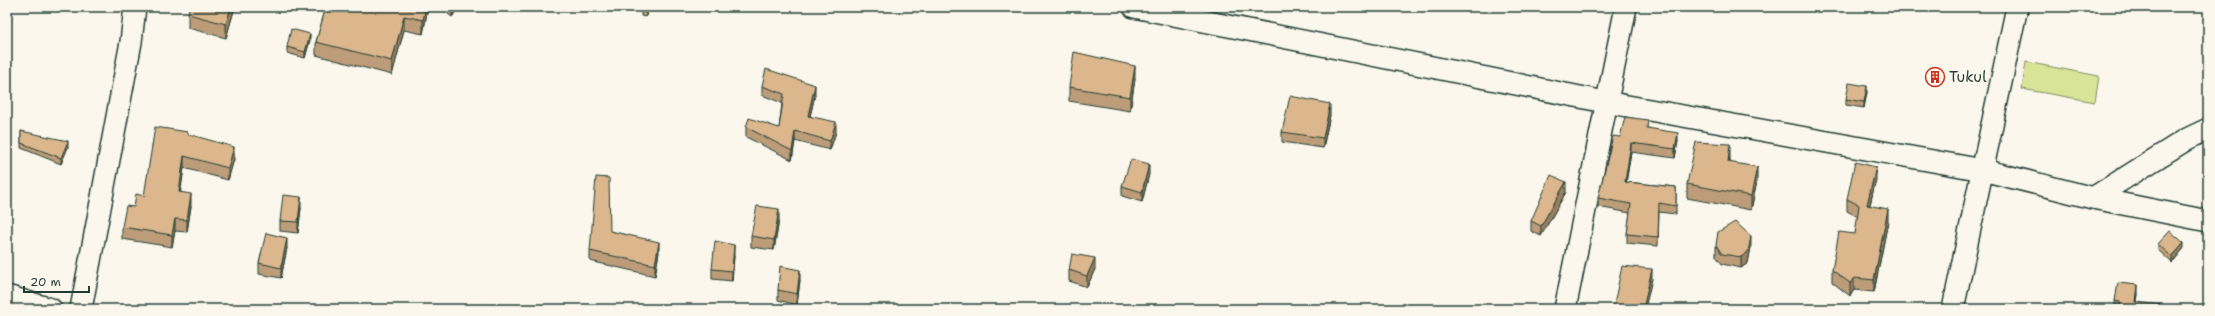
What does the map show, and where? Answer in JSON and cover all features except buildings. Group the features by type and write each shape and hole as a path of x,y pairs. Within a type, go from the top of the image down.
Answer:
{"street":[{"path":"81,309 130,50 135,7"},
{"path":"1134,7 1605,102 1983,170 2093,198 2208,221"},
{"path":"1565,309 1605,102 1626,7"},
{"path":"1953,309 2017,7"},
{"path":"2093,198 2187,139 2208,129"},
{"path":"7,296 51,309"}],"green space":[{"path":"2026,62 2099,76 2095,102 2022,89"}],"place":[{"name":"Tukul","path":"1935,77"}]}
